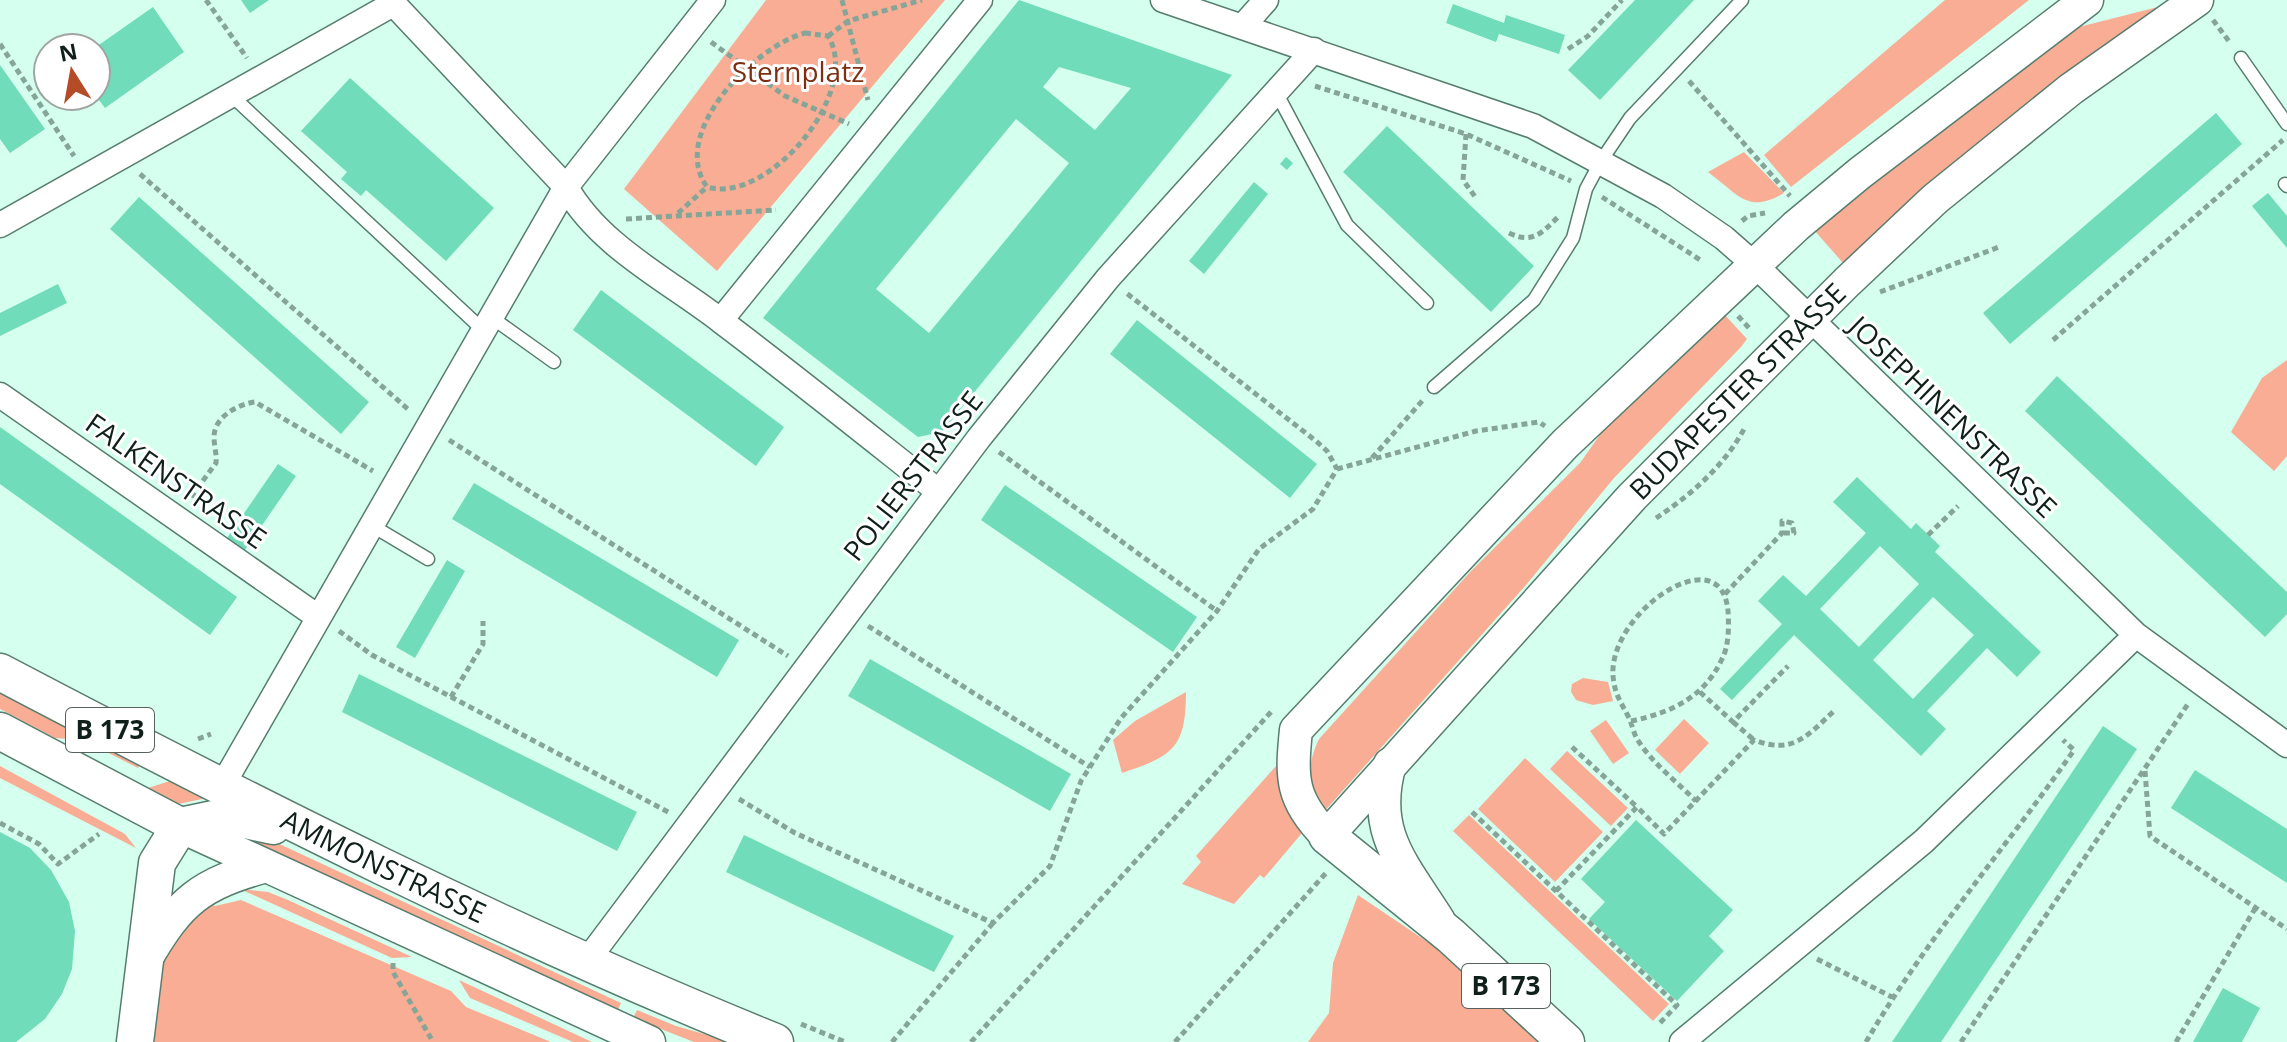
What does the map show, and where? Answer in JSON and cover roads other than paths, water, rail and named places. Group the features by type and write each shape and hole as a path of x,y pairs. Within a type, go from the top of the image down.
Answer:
{"main road":[{"path":"1327,836 1307,816 1294,788 1296,730 1565,444 1756,266 1860,173 2087,0"},
{"name":"BUDAPESTER STRASSE","path":"1327,836 1391,761 1632,497 1809,319 1935,199 2071,89 2197,0"},
{"name":"AMMONSTRASSE","path":"0,672 150,751 586,962 775,1042"},
{"name":"AMMONSTRASSE","path":"0,731 180,826 649,1042"},
{"path":"103,786 143,782 157,766 150,751"},
{"path":"1391,761 1382,805 1385,831 1444,931"},
{"path":"135,1042 157,863 180,826 227,816 326,837"},
{"name":"B 173","path":"1327,836 1444,931 1566,1042"},
{"path":"143,965 165,926 186,900 234,875 266,866"}],"street":[{"path":"222,786 566,187 713,0"},
{"path":"721,320 980,0"},
{"name":"JOSEPHINENSTRASSE","path":"1163,0 1244,25 1533,126 1663,196 1724,238 1756,266 2136,635 2287,745"},
{"path":"1244,25 1266,0"},
{"path":"0,225 392,2 566,187 579,211 602,234 721,320 938,491"},
{"name":"POLIERSTRASSE","path":"586,962 938,491 1108,278 1314,50"},
{"name":"FALKENSTRASSE","path":"0,395 318,617"},
{"path":"1682,1042 1684,1037 1924,841 2136,635"}],"lane":[{"path":"1434,387 1534,300 1573,238 1581,186 1630,118 1742,0"},
{"path":"2241,58 2287,124"},
{"path":"1276,92 1347,225 1427,303"},
{"path":"231,95 487,324 554,362"},
{"path":"371,525 428,559"}],"park label":[{"name":"Sternplatz","path":"798,72"}]}
